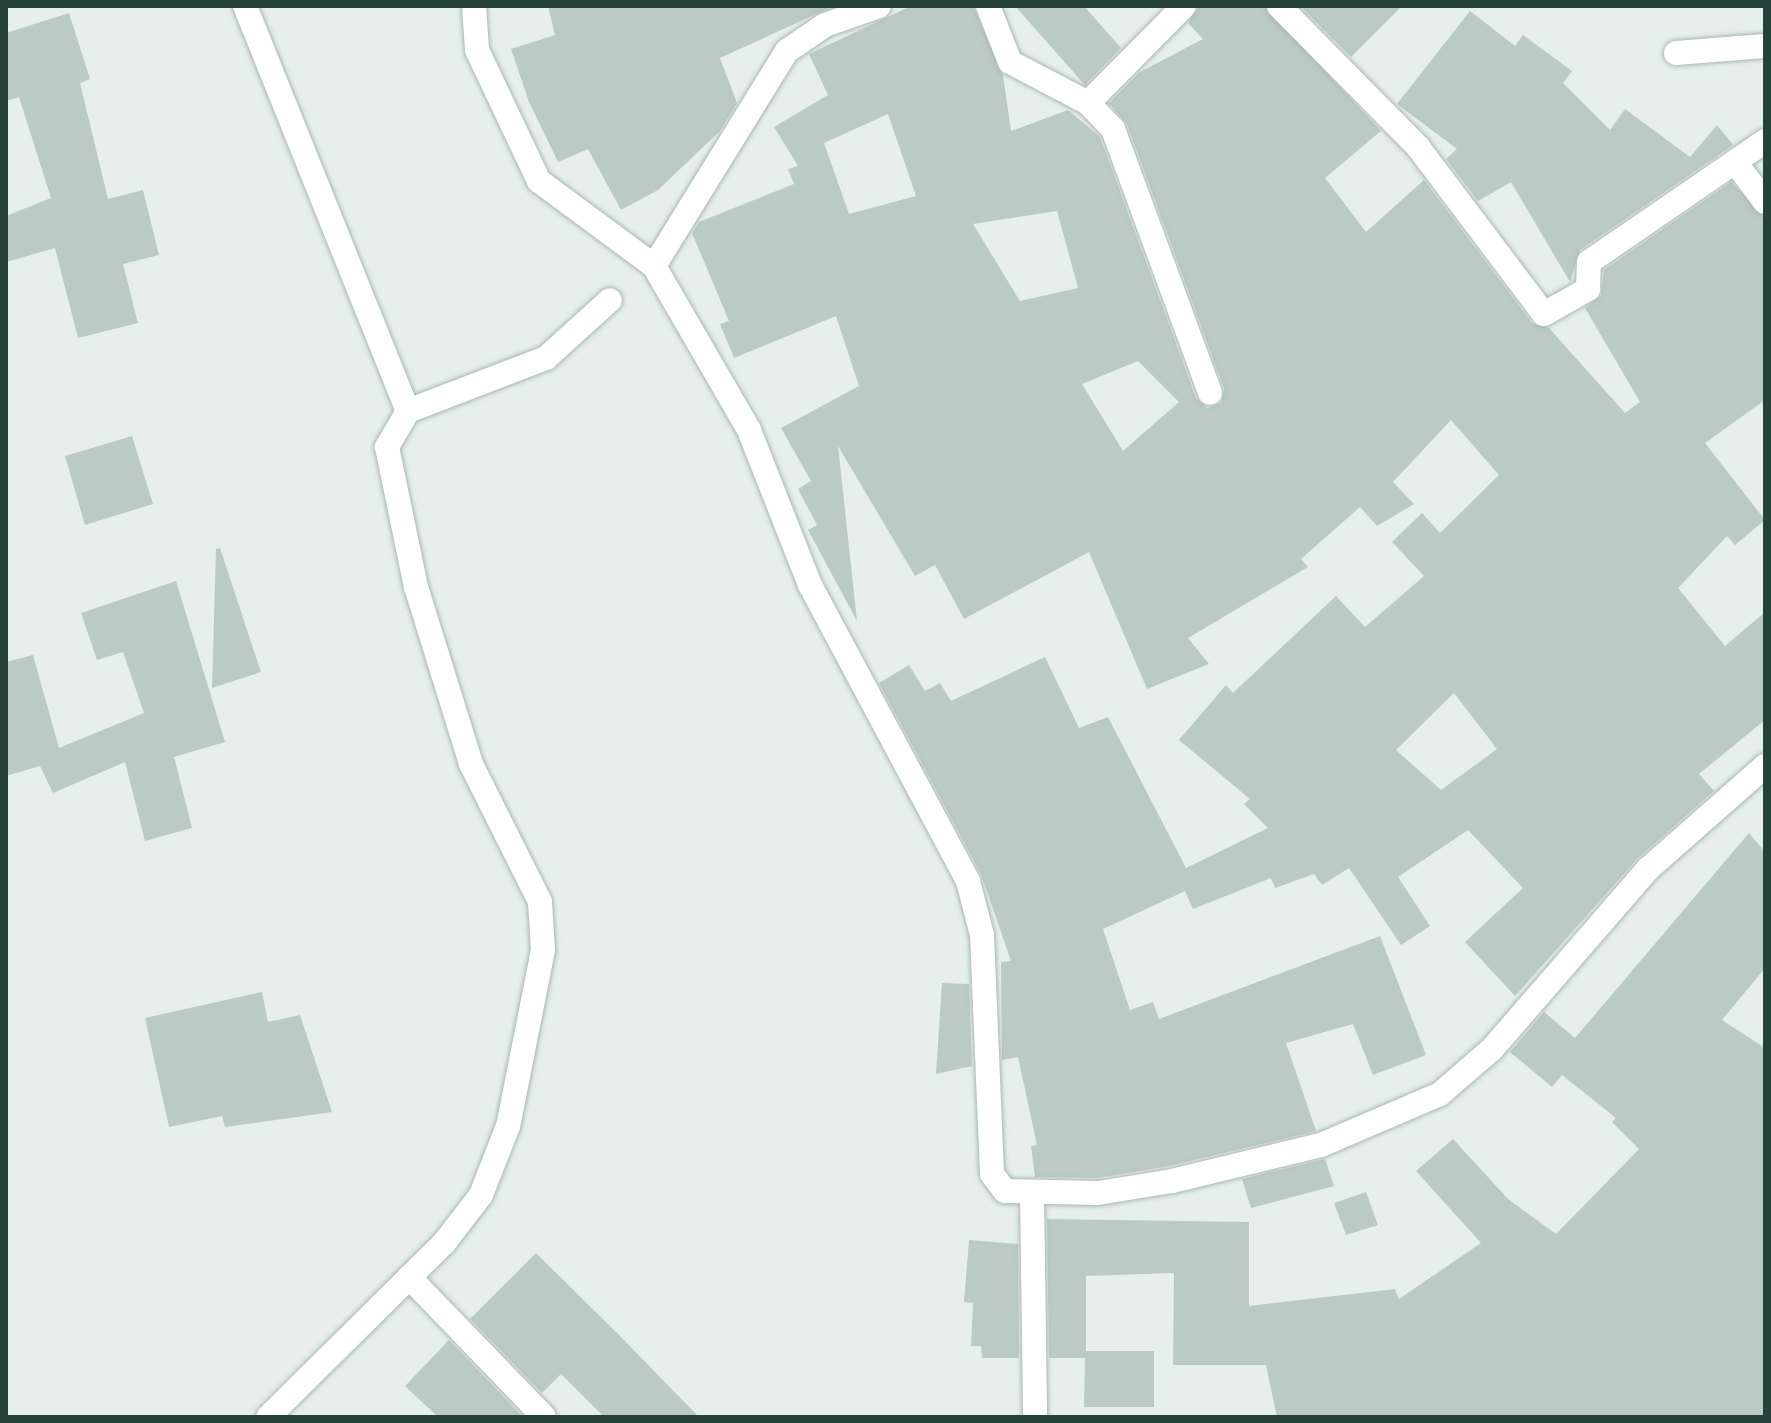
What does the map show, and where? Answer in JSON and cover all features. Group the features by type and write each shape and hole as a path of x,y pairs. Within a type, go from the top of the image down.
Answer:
{"street":[{"path":"245,6 408,411"},
{"path":"474,6 477,50 539,181 654,266 749,430 810,585 968,881 982,935 992,1174 1005,1191 1098,1193 1172,1181 1321,1145 1440,1094 1492,1049 1648,869 1765,766"},
{"path":"654,266 787,51 825,25 879,6"},
{"path":"988,6 1010,62 1088,103 1113,129 1210,393"},
{"path":"1088,103 1184,6"},
{"path":"1279,6 1418,147 1544,314 1588,289 1589,262 1765,141"},
{"path":"1676,53 1765,46"},
{"path":"1735,162 1765,202"},
{"path":"268,1417 409,1277 481,1195 508,1126 543,950 540,902 471,764 416,587 387,447 408,411 546,358 610,300"},
{"path":"1032,1193 1035,1417"},
{"path":"409,1277 544,1417"}],"building":[{"path":"548,6 834,6 720,58 737,103 720,131 658,190 621,210 588,149 558,162 529,102 511,49 555,35"},
{"path":"911,6 973,6 1003,75 1011,131 1068,110 1100,137 1196,398 1207,408 1221,403 1224,388 1127,124 1109,103 1140,72 1203,39 1188,23 1199,6 1264,6 1381,131 1325,178 1366,232 1424,180 1532,323 1549,328 1625,413 1640,402 1585,308 1601,296 1604,270 1731,182 1765,217 1765,400 1705,443 1765,520 1735,545 1727,536 1678,588 1725,646 1765,612 1765,720 1699,774 1714,791 1637,859 1515,996 1465,942 1523,888 1468,830 1398,877 1430,926 1401,945 1349,868 1322,885 1314,874 1275,888 1271,878 1193,909 1185,891 1103,929 1130,1010 1153,1002 1159,1019 1380,936 1426,1055 1373,1075 1353,1024 1286,1043 1316,1131 1169,1166 1097,1178 1035,1177 1031,1146 1037,1145 1018,1057 1002,1060 1001,962 1011,961 981,874 879,683 909,665 925,691 940,683 951,701 1045,657 1079,728 1108,717 1186,868 1268,828 1244,804 1250,799 1179,740 1226,685 1233,693 1336,596 1365,627 1424,576 1392,542 1422,513 1440,533 1499,475 1451,420 1393,482 1414,504 1377,526 1360,507 1301,559 1308,567 1188,638 1209,664 1147,689 1089,552 964,619 935,565 915,576 838,446 857,621 808,530 817,525 798,489 811,481 781,428 859,386 836,316 734,358 720,324 729,321 692,233 699,222 794,184 788,169 798,166 774,127 828,95 809,54","holes":["888,114 916,196 849,214 824,143","1057,211 1078,288 1020,301 973,224","1138,361 1179,402 1123,451 1082,384","1454,693 1497,749 1441,790 1396,750"]},
{"path":"1015,6 1084,6 1121,48 1085,85"},
{"path":"1300,6 1402,6 1351,57"},
{"path":"1470,11 1515,46 1523,35 1572,71 1563,83 1610,130 1625,109 1690,157 1717,125 1733,145 1580,250 1570,282 1511,182 1478,201 1446,159 1457,149 1397,104"},
{"path":"69,13 90,79 80,83 108,199 143,190 159,255 123,264 138,323 78,338 55,248 6,262 6,216 51,198 19,97 6,101 6,33"},
{"path":"132,436 153,504 85,525 65,456"},
{"path":"220,548 261,672 212,688 216,549"},
{"path":"176,581 225,742 174,757 192,828 145,841 125,762 53,793 40,766 6,776 6,662 33,655 59,748 144,713 123,652 97,660 81,613"},
{"path":"1749,833 1765,852 1765,968 1722,1020 1765,1048 1765,1417 1277,1417 1266,1365 1173,1365 1174,1273 1086,1276 1086,1351 1154,1351 1154,1407 1084,1407 1085,1358 1049,1358 1047,1219 1249,1222 1249,1306 1395,1289 1399,1299 1481,1243 1416,1171 1453,1139 1508,1199 1556,1234 1639,1149 1612,1122 1616,1118 1562,1075 1552,1087 1510,1052 1544,1012 1575,1038"},
{"path":"942,983 969,984 972,1066 936,1074"},
{"path":"262,992 268,1022 300,1015 332,1112 225,1127 222,1116 169,1127 145,1018"},
{"path":"1325,1159 1334,1186 1251,1208 1242,1179"},
{"path":"1366,1192 1378,1225 1346,1235 1334,1203"},
{"path":"969,1240 1018,1244 1019,1358 982,1358 981,1346 971,1346 973,1303 964,1302"},
{"path":"536,1253 699,1417 604,1417 561,1374 542,1393 470,1319"},
{"path":"449,1340 521,1415 519,1417 438,1417 405,1386"}]}
